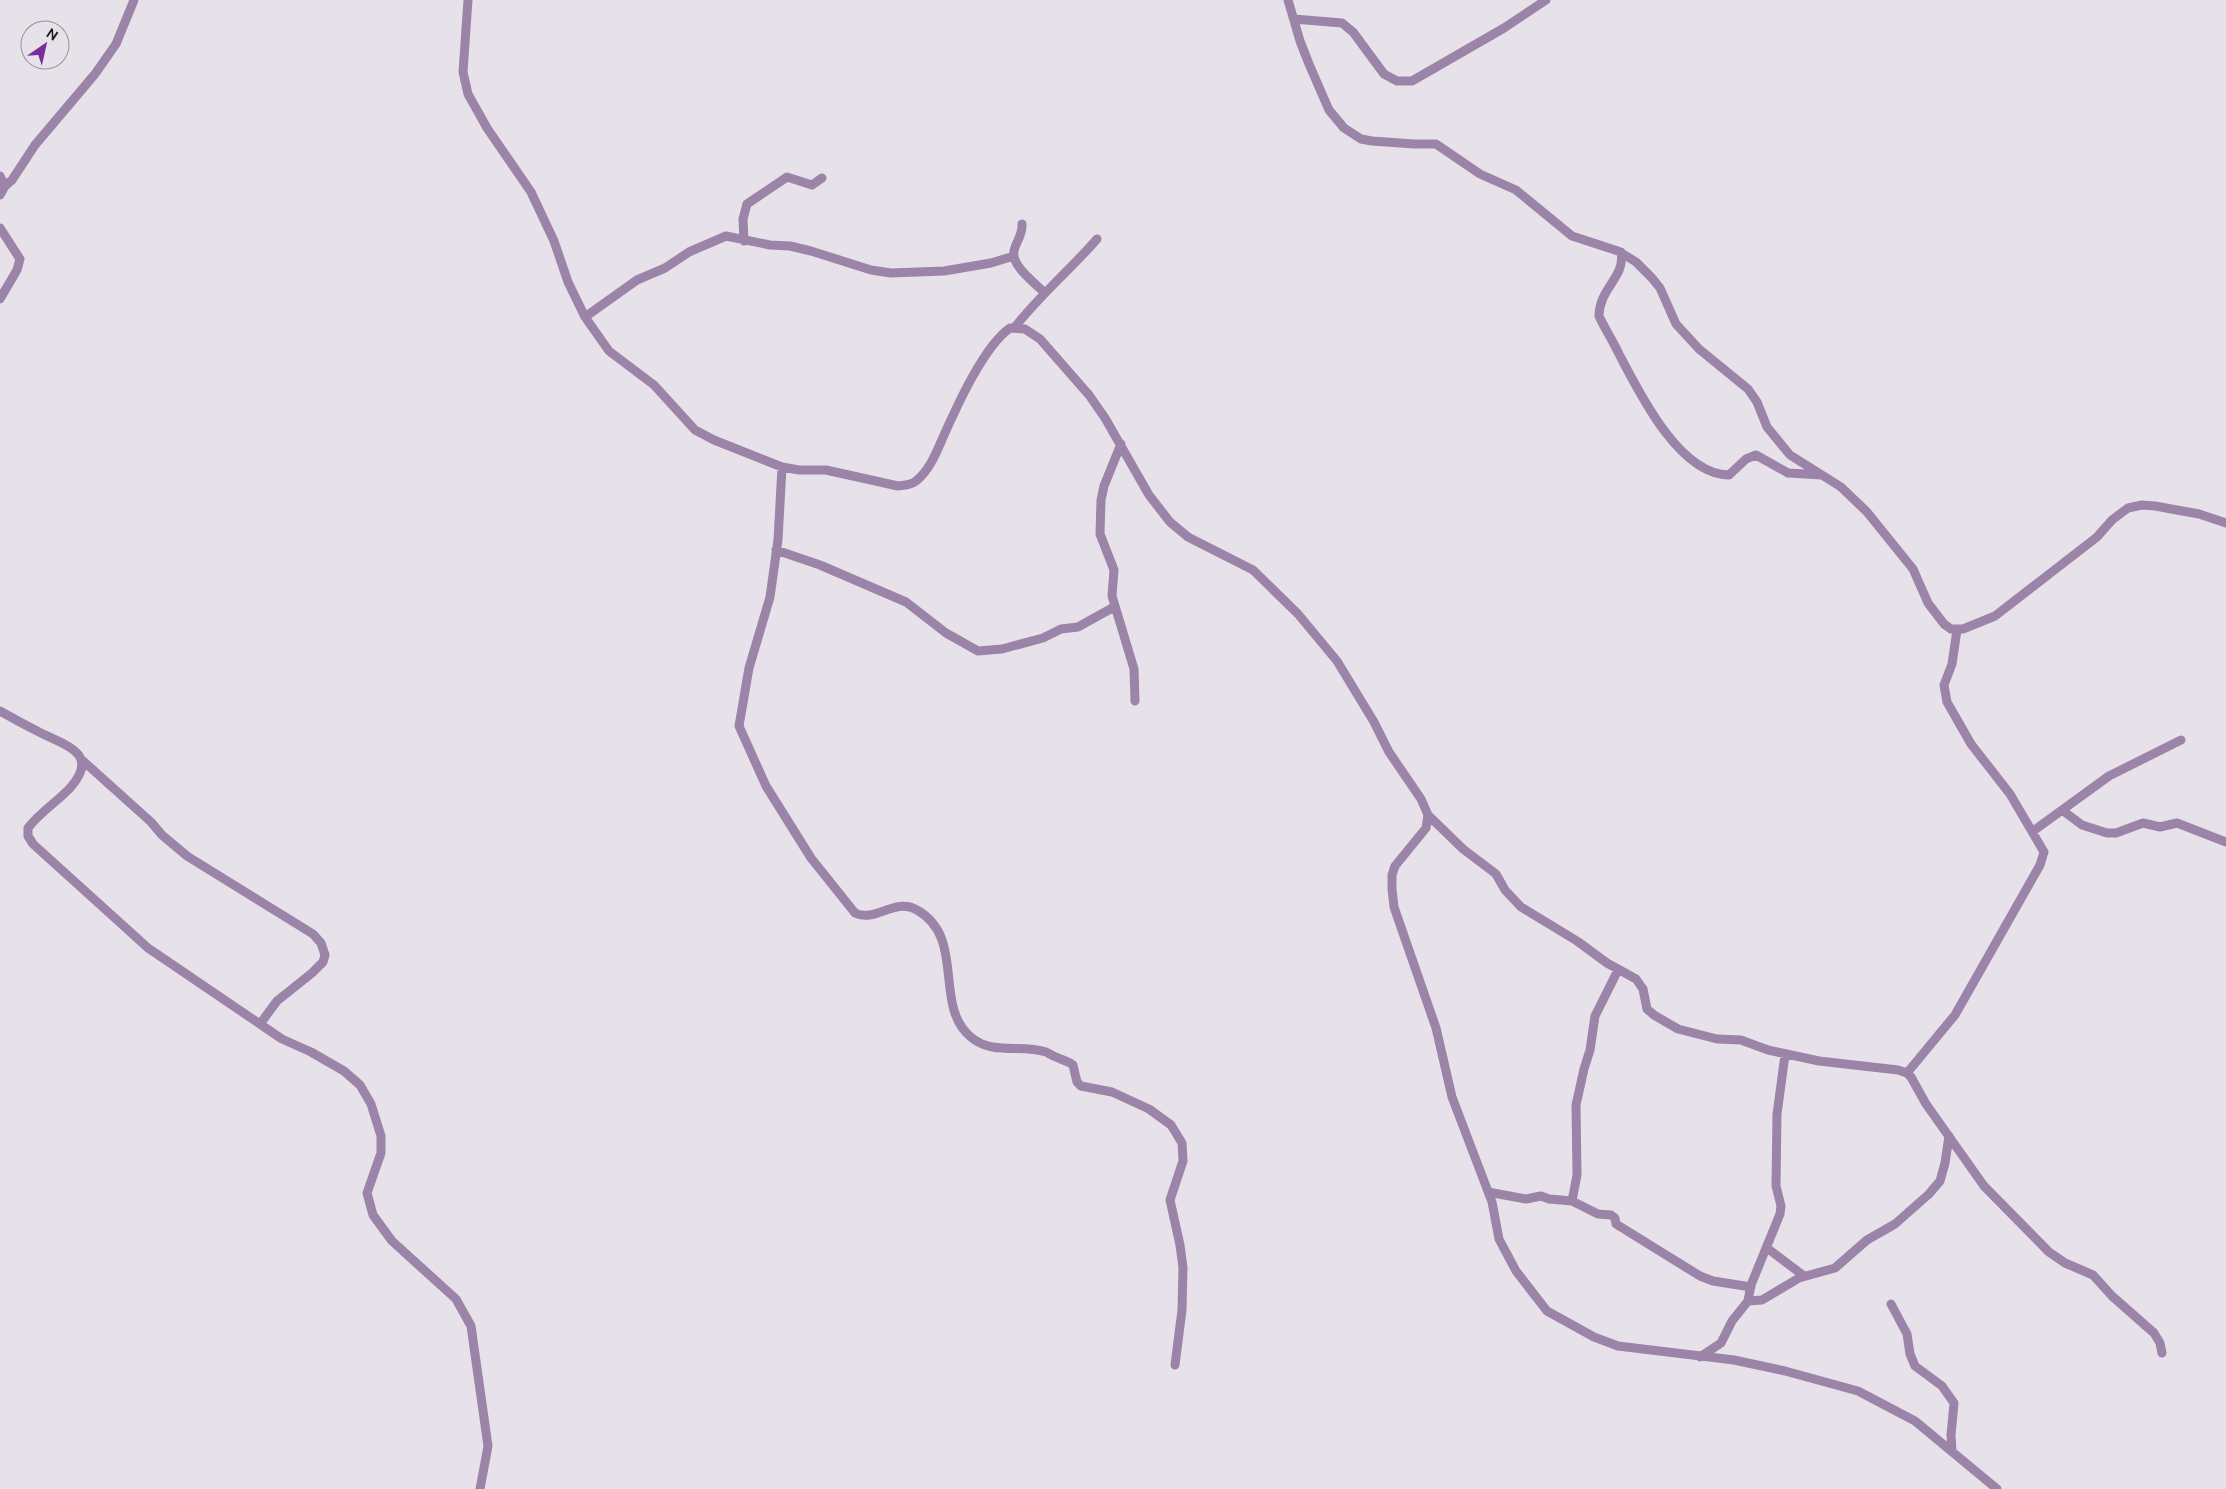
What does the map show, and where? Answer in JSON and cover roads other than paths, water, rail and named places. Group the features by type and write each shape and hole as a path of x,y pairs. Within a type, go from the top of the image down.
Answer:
{"street":[{"path":"0,195 35,145 95,74 116,44 134,0"},
{"path":"468,0 463,72 468,94 487,128 531,192 554,241 568,282 585,317 609,350 654,385 695,430 714,440 782,467 799,470 826,470 898,486 914,483 920,478 934,458 956,408 994,345 1004,332 1015,327 1045,292 1077,262 1097,239"},
{"path":"1288,0 1300,41 1329,110 1340,124 1352,134 1372,141 1436,144 1480,174 1516,190 1572,236 1583,241 1610,247 1636,262 1660,288 1676,324 1687,337 1754,397 1767,427 1790,455 1849,493 1867,512 1913,568 1928,603 1948,627 1957,630 1995,616 2091,542 2112,520 2128,508 2142,505 2155,506 2199,514 2226,522"},
{"path":"1294,19 1342,23 1353,32 1384,74 1404,82 1412,81 1437,68 1546,0"},
{"path":"0,176 5,186"},
{"path":"744,241 743,219 745,208 751,201 770,190 783,178 794,178 812,185 822,178"},
{"path":"1022,224 1014,256 1016,263 1045,292"},
{"path":"0,228 20,259 17,270 0,299"},
{"path":"585,317 637,280 665,268 710,241 726,236 744,241 797,248 871,270 898,274 944,271 991,263 1014,256"},
{"path":"1621,252 1622,267 1604,296 1599,309 1599,316 1636,387 1674,443 1686,456 1702,467 1725,475 1729,475 1746,459 1754,455 1766,459 1788,473 1823,475"},
{"path":"1015,327 1030,332 1048,346 1098,405 1149,495 1170,522 1190,538 1252,570 1298,614 1326,646 1360,699 1390,753 1422,799 1428,815 1463,849 1496,874 1505,890 1521,907 1639,982 1643,989 1645,1005 1650,1012 1678,1029 1717,1039 1742,1040 1785,1055 1818,1061 1898,1070 1907,1073 1984,1186 2039,1243 2059,1260 2093,1275 2112,1296 2154,1333 2160,1343 2162,1354"},
{"path":"1121,444 1100,500 1100,534 1114,570 1112,596 1134,669 1135,701"},
{"path":"782,467 776,550 770,597 749,668 739,719 742,735 760,776 811,858 854,913 865,916 898,906 908,906 923,914 932,924 940,935 947,955 952,1007 965,1032 988,1046 1047,1052 1073,1065 1077,1082 1081,1086 1112,1092 1130,1100 1166,1120 1175,1130 1182,1143 1184,1155 1170,1200 1183,1268 1182,1310 1175,1366"},
{"path":"776,550 820,565 858,583 906,602 946,633 978,651 1002,649 1043,638 1061,629 1078,627 1114,607"},
{"path":"1907,1073 1955,1015 2040,865 2044,852 1997,774 1972,744 1947,702 1944,686 1952,664 1957,630"},
{"path":"0,711 76,750 82,760 187,856 312,934 321,943 325,955 320,966 277,1001 260,1024"},
{"path":"2032,830 2116,772 2182,740"},
{"path":"82,760 82,769 71,787 28,828 30,840 148,948 282,1039 344,1070 360,1085 371,1104 380,1128 382,1145 382,1153 367,1193 373,1215 392,1241 456,1299 471,1326 488,1446 480,1489"},
{"path":"2062,810 2082,824 2107,832 2116,833 2143,823 2160,827 2177,823 2226,842"},
{"path":"1428,815 1426,828 1395,866 1392,875 1394,907 1436,1028 1452,1096 1488,1192 1503,1248 1528,1289 1547,1310 1581,1330 1618,1346 1734,1360 1786,1371 1858,1391 1915,1421 1997,1489"},
{"path":"1572,1201 1577,1175 1576,1105 1590,1050 1595,1016 1618,970"},
{"path":"1699,1357 1721,1344 1732,1321 1748,1301 1751,1287 1781,1211 1776,1186 1777,1114 1785,1055"},
{"path":"1748,1301 1762,1300 1804,1276 1831,1270 1843,1263 1867,1240 1895,1224 1929,1194 1940,1181 1949,1136"},
{"path":"1488,1192 1526,1199 1541,1196 1549,1199 1572,1201 1598,1214 1614,1216 1616,1224 1700,1276 1713,1281 1751,1287"},
{"path":"1767,1248 1804,1276"},
{"path":"1891,1304 1907,1334 1910,1354 1915,1366 1942,1386 1954,1403 1950,1435 1952,1451"}]}
